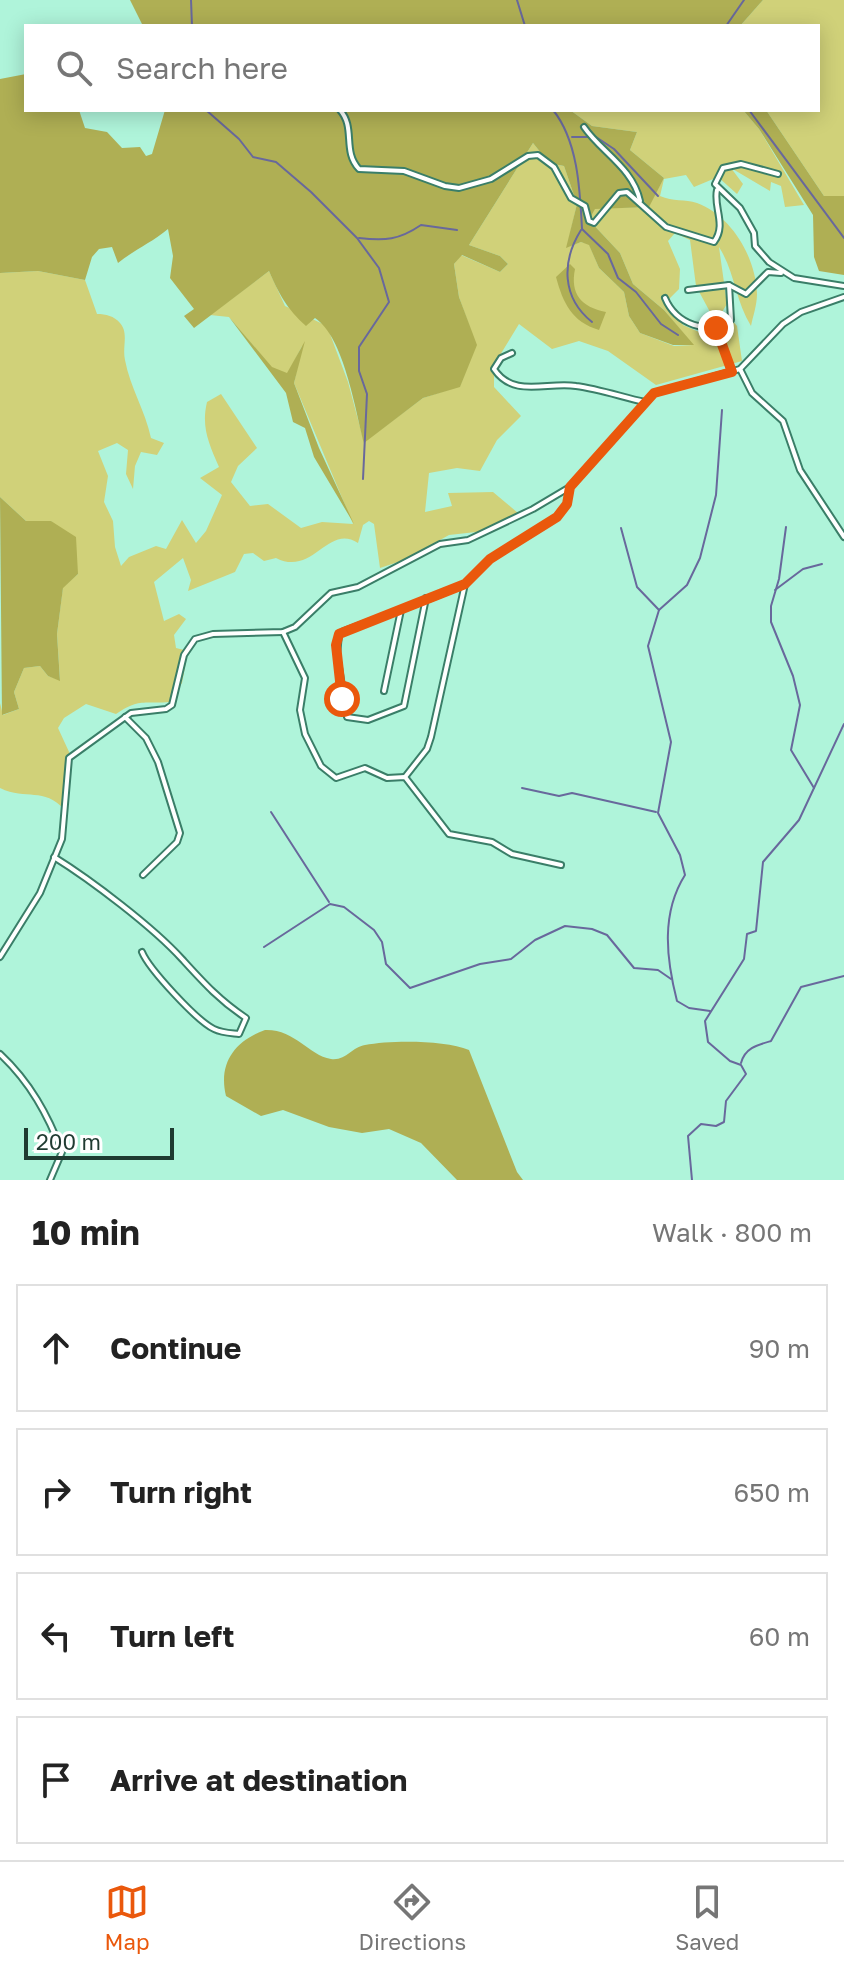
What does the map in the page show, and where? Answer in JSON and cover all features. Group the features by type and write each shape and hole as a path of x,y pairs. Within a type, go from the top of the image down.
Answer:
{"street":[{"path":"342,112 346,117 352,161 359,169 404,171 459,188 491,179 528,156 538,155 554,167 558,180 575,202 585,206 589,221 594,223 619,193 627,192 666,227 714,242 719,237 720,212 715,199 717,180 723,168 755,166 778,174"},
{"path":"584,127 615,157 635,186 640,203"},
{"path":"717,190 736,203 754,233 760,254 784,274"},
{"path":"688,290 729,285 746,294 768,272 844,286"},
{"path":"665,298 669,308 692,325 716,328 731,320 729,285"},
{"path":"0,957 22,926 62,839 69,758 125,717 172,705 184,655 195,639 213,634 283,632 295,627 331,593 358,587 440,544 482,533 570,487 645,402 662,390 740,369 783,324 801,312 844,297"},
{"path":"716,328 732,372"},
{"path":"512,353 501,358 494,369 500,378 521,387 546,388 564,384 645,402"},
{"path":"740,369 752,393 783,421 800,470 844,537"},
{"path":"426,598 404,706 368,720 353,720 345,713 342,699 338,637 344,631 426,598 465,584 490,559 557,517 567,504 570,487"},
{"path":"283,632 302,666 306,687 301,716 321,766 336,778 365,768 387,778 405,777 427,749 431,737 465,584"},
{"path":"384,691 401,610"},
{"path":"125,717 146,738 158,762 180,833 177,842 143,875"},
{"path":"405,777 449,834 492,842 512,854 561,865"},
{"path":"54,857 102,890 182,958 217,998 246,1018 239,1034 224,1033 199,1020 148,966 142,952"},
{"path":"0,1054 26,1081 58,1141 62,1152 50,1180"}],"shaded area":[{"path":"130,0 763,0 742,24 142,24"},
{"path":"763,0 844,0 844,196 824,196 767,112 820,112 820,24 742,24"},
{"path":"24,74 24,112 80,112 85,128 107,132 122,148 140,147 146,156 152,154 164,112 573,112 592,126 637,132 630,150 664,178 649,207 595,209 589,220 620,253 633,284 664,310 694,345 673,345 640,333 629,316 624,292 599,268 589,245 581,242 566,248 577,204 564,166 549,163 533,143 469,245 500,256 508,264 500,272 462,255 454,264 459,297 477,345 460,387 423,398 364,443 347,375 334,341 315,318 306,326 299,320 284,301 269,271 194,328 184,316 194,309 170,278 173,256 168,229 118,263 112,247 99,249 92,257 85,280 38,271 0,273 0,79"},
{"path":"573,112 745,112 759,129 804,205 785,207 781,186 771,182 770,191 731,168 743,184 737,194 718,177 694,187 686,175 664,179 660,196 697,203 710,209 731,228 747,253 757,294 751,326 719,247 727,304 722,312 710,312 696,286 690,240 675,233 668,241 680,269 679,289 669,299 683,325 699,332 714,316 732,320 737,326 742,361 656,385 608,351 579,341 552,349 519,324 494,365 494,387 521,416 497,440 480,471 457,468 429,473 425,512 452,506 448,493 493,492 518,513 485,531 449,535 404,560 380,568 374,524 369,521 363,525 358,543 338,540 300,561 276,558 264,561 253,553 244,554 235,572 188,591 191,580 183,558 154,582 164,621 179,614 186,619 174,635 176,648 188,651 182,683 170,702 136,704 116,714 86,704 64,718 58,728 70,754 65,810 49,798 0,788 0,703 3,715 19,709 14,692 24,668 40,666 48,676 60,680 57,634 63,587 78,574 51,521 26,521 0,497 0,273 38,271 85,280 97,314 112,317 123,327 127,370 151,438 164,443 157,455 141,452 135,466 133,489 126,474 128,450 117,443 98,451 108,476 104,502 113,521 115,547 121,566 129,557 156,546 166,549 182,520 196,543 206,531 222,495 200,478 219,467 207,435 205,411 207,402 221,394 257,448 238,466 231,482 250,506 268,504 301,528 322,522 353,524 294,383 302,346 288,374 272,368 229,317 210,315 269,271 285,306 327,326 348,382 364,442 423,398 460,386 476,345 459,297 454,264 461,255 500,272 508,264 500,256 469,245 533,143 549,163 564,166 577,204 567,247 581,242 589,244 599,268 624,292 629,316 640,333 674,346 693,345 664,310 633,284 620,253 589,220 595,208 648,207 664,178 630,150 637,132 592,126"},
{"path":"745,112 767,112 824,196 844,196 844,275 819,271 814,257 813,215 759,129"},
{"path":"570,264 575,269 574,286 579,298 590,307 606,312 599,330 575,317 562,295 556,277"},
{"path":"229,317 272,367 287,373 305,341 294,383 319,448 354,524 314,457 305,428 293,422 286,393"},
{"path":"0,497 26,521 51,521 76,537 78,574 63,588 57,634 60,681 48,676 40,666 24,668 14,692 19,709 2,715"},
{"path":"265,1030 285,1034 331,1059 341,1058 360,1046 389,1042 432,1043 469,1050 517,1172 523,1180 457,1180 421,1143 389,1129 362,1133 329,1127 283,1110 261,1116 226,1096 224,1073 231,1055 245,1040"}],"waterway":[{"path":"191,0 192,24"},
{"path":"517,0 524,24"},
{"path":"727,24 744,0"},
{"path":"208,112 239,139 253,157 276,162 311,192 357,238 379,268 389,302 359,347 359,371 367,394 363,479"},
{"path":"554,112 573,151 579,182 582,229 608,254 618,278 636,292 661,324 678,335"},
{"path":"750,112 844,238"},
{"path":"572,137 589,137"},
{"path":"596,137 614,149 658,196"},
{"path":"359,238 392,238 421,225 457,230"},
{"path":"581,230 570,254 568,279 575,302 592,322"},
{"path":"710,1011 689,1008 677,1001 670,969 669,920 677,890 685,875 680,855 658,813 671,742 648,646 659,610 687,585 700,558 716,495 722,410"},
{"path":"786,527 779,579 771,606 771,622 793,676 800,705 791,750 814,788"},
{"path":"621,528 637,587 659,610"},
{"path":"775,590 803,569 822,564"},
{"path":"692,1180 688,1136 701,1124 716,1126 724,1122 726,1101 746,1074 741,1065 730,1061 708,1042 705,1021 744,959 747,934 756,931 763,862 799,820 844,724"},
{"path":"522,788 559,796 572,793 656,812"},
{"path":"271,812 329,902"},
{"path":"264,947 330,904 344,907 374,930 382,942 386,964 410,988 480,964 511,959 535,940 565,926 592,929 607,935 634,968 658,970 671,979"},
{"path":"741,1063 749,1051 771,1041 801,987 844,976"}],"route":[{"path":"342,699 336,645 339,634 465,584 475,570 490,559 557,517 567,504 570,487 649,397 662,390 732,372 716,328"}]}
